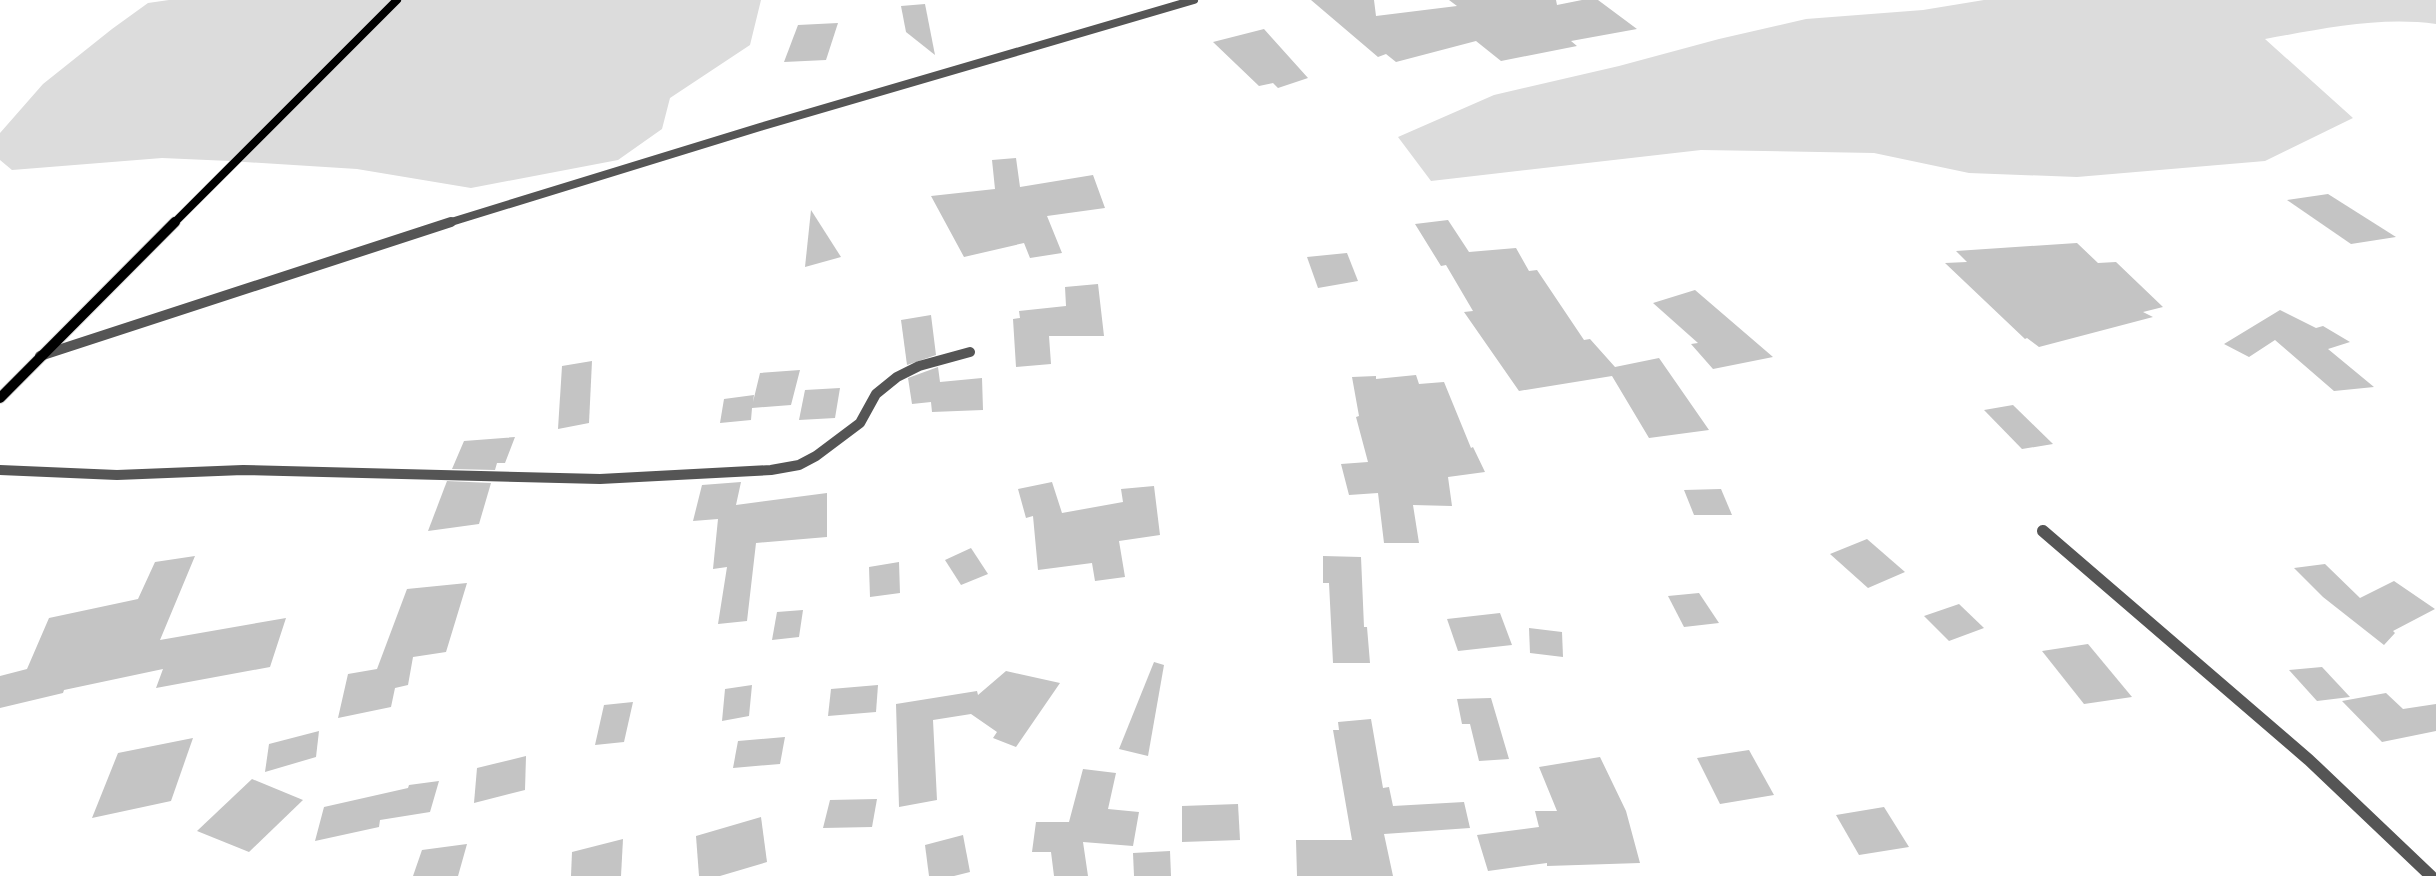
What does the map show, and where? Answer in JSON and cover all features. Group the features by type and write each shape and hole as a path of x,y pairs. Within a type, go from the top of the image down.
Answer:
{"main road":[{"path":"0,398 40,356 397,0"}],"street":[{"path":"40,356 297,270 922,77 1194,0"},
{"path":"0,470 117,475 243,470 600,479 771,470 799,465 822,451 860,423 876,394 897,377 919,366 970,352"},
{"path":"2043,532 2309,760 2431,876"}],"shaded area":[{"path":"169,0 761,0 750,45 670,98 662,129 618,160 471,188 357,169 230,161 162,158 12,170 0,160 0,133 43,84 112,29 148,3"},
{"path":"1984,0 2436,0 2436,24 2415,22 2372,23 2329,28 2265,39 2353,118 2265,161 2077,177 1969,173 1874,153 1701,150 1431,181 1398,137 1494,95 1619,66 1719,39 1806,19 1923,10"}],"building":[{"path":"1311,0 1374,0 1376,16 1457,6 1449,0 1556,0 1557,5 1582,0 1598,0 1637,29 1571,41 1577,46 1501,61 1476,41 1396,62 1386,54 1378,57"},
{"path":"925,4 935,55 906,32 901,6"},
{"path":"838,23 826,60 784,62 798,25"},
{"path":"1264,29 1308,78 1278,88 1273,83 1259,86 1213,42"},
{"path":"1016,158 1020,187 1093,175 1105,208 1047,216 1062,253 1030,258 1024,243 964,257 931,196 995,189 992,160"},
{"path":"2328,194 2396,237 2351,244 2287,200"},
{"path":"811,210 841,257 805,267"},
{"path":"1448,220 1469,252 1516,248 1529,271 1537,270 1584,340 1590,339 1615,367 1659,358 1709,430 1649,438 1612,376 1519,391 1464,312 1473,311 1446,265 1441,266 1415,224"},
{"path":"2077,243 2098,263 2116,262 2163,307 2143,312 2153,317 2039,347 2027,338 2025,339 1945,263 1967,262 1956,251"},
{"path":"1347,253 1358,281 1318,288 1307,257"},
{"path":"1098,284 1104,336 1049,336 1051,364 1016,367 1013,319 1020,318 1019,311 1066,306 1065,287"},
{"path":"1695,290 1773,357 1713,369 1691,344 1698,343 1653,303"},
{"path":"2280,310 2316,328 2323,326 2350,342 2328,349 2374,387 2334,391 2275,340 2249,357 2224,344"},
{"path":"931,315 936,355 907,365 901,320"},
{"path":"592,361 589,423 558,429 562,366"},
{"path":"938,367 940,382 982,378 983,410 932,412 931,402 912,404 908,378"},
{"path":"800,370 791,405 752,408 751,420 720,423 724,399 754,395 753,402 760,373"},
{"path":"1416,375 1419,384 1444,382 1471,448 1473,447 1485,472 1448,477 1452,506 1413,505 1419,543 1384,543 1378,493 1349,495 1341,464 1368,462 1356,417 1359,416 1352,377 1376,376 1376,379"},
{"path":"840,388 835,418 799,420 805,390"},
{"path":"2013,405 2053,444 2022,449 1984,410"},
{"path":"515,437 505,463 497,463 495,470 452,469 464,441"},
{"path":"447,481 491,483 479,524 428,531"},
{"path":"741,482 736,505 827,493 827,537 756,543 747,621 718,624 727,567 713,569 718,519 693,521 702,485"},
{"path":"1052,482 1062,513 1123,502 1121,489 1154,486 1160,535 1119,541 1125,577 1095,581 1092,563 1038,570 1033,516 1026,518 1018,489"},
{"path":"1721,489 1732,515 1694,515 1684,490"},
{"path":"1867,539 1905,572 1868,588 1830,554"},
{"path":"971,548 988,574 961,585 945,560"},
{"path":"195,556 160,640 286,618 270,667 156,688 163,669 64,690 63,693 0,708 0,676 27,669 49,618 138,599 155,562"},
{"path":"1323,556 1361,557 1364,627 1367,627 1370,663 1333,663 1329,583 1323,583"},
{"path":"899,562 900,593 870,597 869,567"},
{"path":"2325,564 2360,598 2394,581 2435,609 2393,631 2395,633 2384,645 2323,597 2294,568"},
{"path":"467,583 446,652 413,657 408,685 395,688 391,707 338,718 348,674 377,669 407,589"},
{"path":"1699,593 1719,623 1684,627 1668,596"},
{"path":"1959,604 1984,628 1949,641 1924,616"},
{"path":"803,610 799,637 772,640 777,612"},
{"path":"1500,613 1512,645 1458,651 1447,619"},
{"path":"1529,628 1562,632 1563,657 1530,653"},
{"path":"2088,644 2132,697 2084,704 2042,651"},
{"path":"1154,662 1164,665 1148,756 1119,749"},
{"path":"2322,667 2350,697 2317,701 2289,670"},
{"path":"1006,671 1060,683 1016,747 993,738 997,732 971,714 933,720 937,800 899,807 896,704 977,691 978,695"},
{"path":"752,685 749,716 722,721 725,689"},
{"path":"878,685 876,712 828,716 831,689"},
{"path":"2386,693 2403,709 2436,704 2436,731 2382,742 2342,701"},
{"path":"1491,698 1509,759 1479,761 1470,724 1462,724 1457,699"},
{"path":"633,702 624,742 595,745 604,705"},
{"path":"1371,719 1383,788 1389,787 1393,806 1464,802 1470,828 1384,834 1393,876 1297,876 1296,840 1352,840 1333,730 1339,730 1338,722"},
{"path":"319,731 316,757 265,772 269,744"},
{"path":"785,737 780,764 733,768 738,741"},
{"path":"193,738 171,801 92,818 118,753"},
{"path":"1749,750 1774,795 1720,804 1697,758"},
{"path":"526,756 525,790 474,803 477,768"},
{"path":"1600,757 1626,811 1640,863 1547,866 1547,863 1488,871 1477,835 1539,827 1535,811 1557,811 1539,767"},
{"path":"1083,769 1116,773 1108,809 1139,812 1133,846 1083,842 1088,876 1054,876 1051,852 1032,852 1036,822 1069,822"},
{"path":"252,779 303,800 249,852 197,831"},
{"path":"439,781 430,812 380,820 379,827 315,841 324,807 408,788 409,785"},
{"path":"877,799 872,827 823,828 830,800"},
{"path":"1238,804 1240,840 1182,842 1182,806"},
{"path":"1884,807 1909,847 1859,855 1836,815"},
{"path":"761,817 767,862 720,876 699,876 696,836"},
{"path":"963,835 970,872 954,876 929,876 925,845"},
{"path":"623,839 621,876 571,876 572,852"},
{"path":"467,844 458,876 413,876 422,850"},
{"path":"1170,851 1171,876 1134,876 1133,853"}]}
